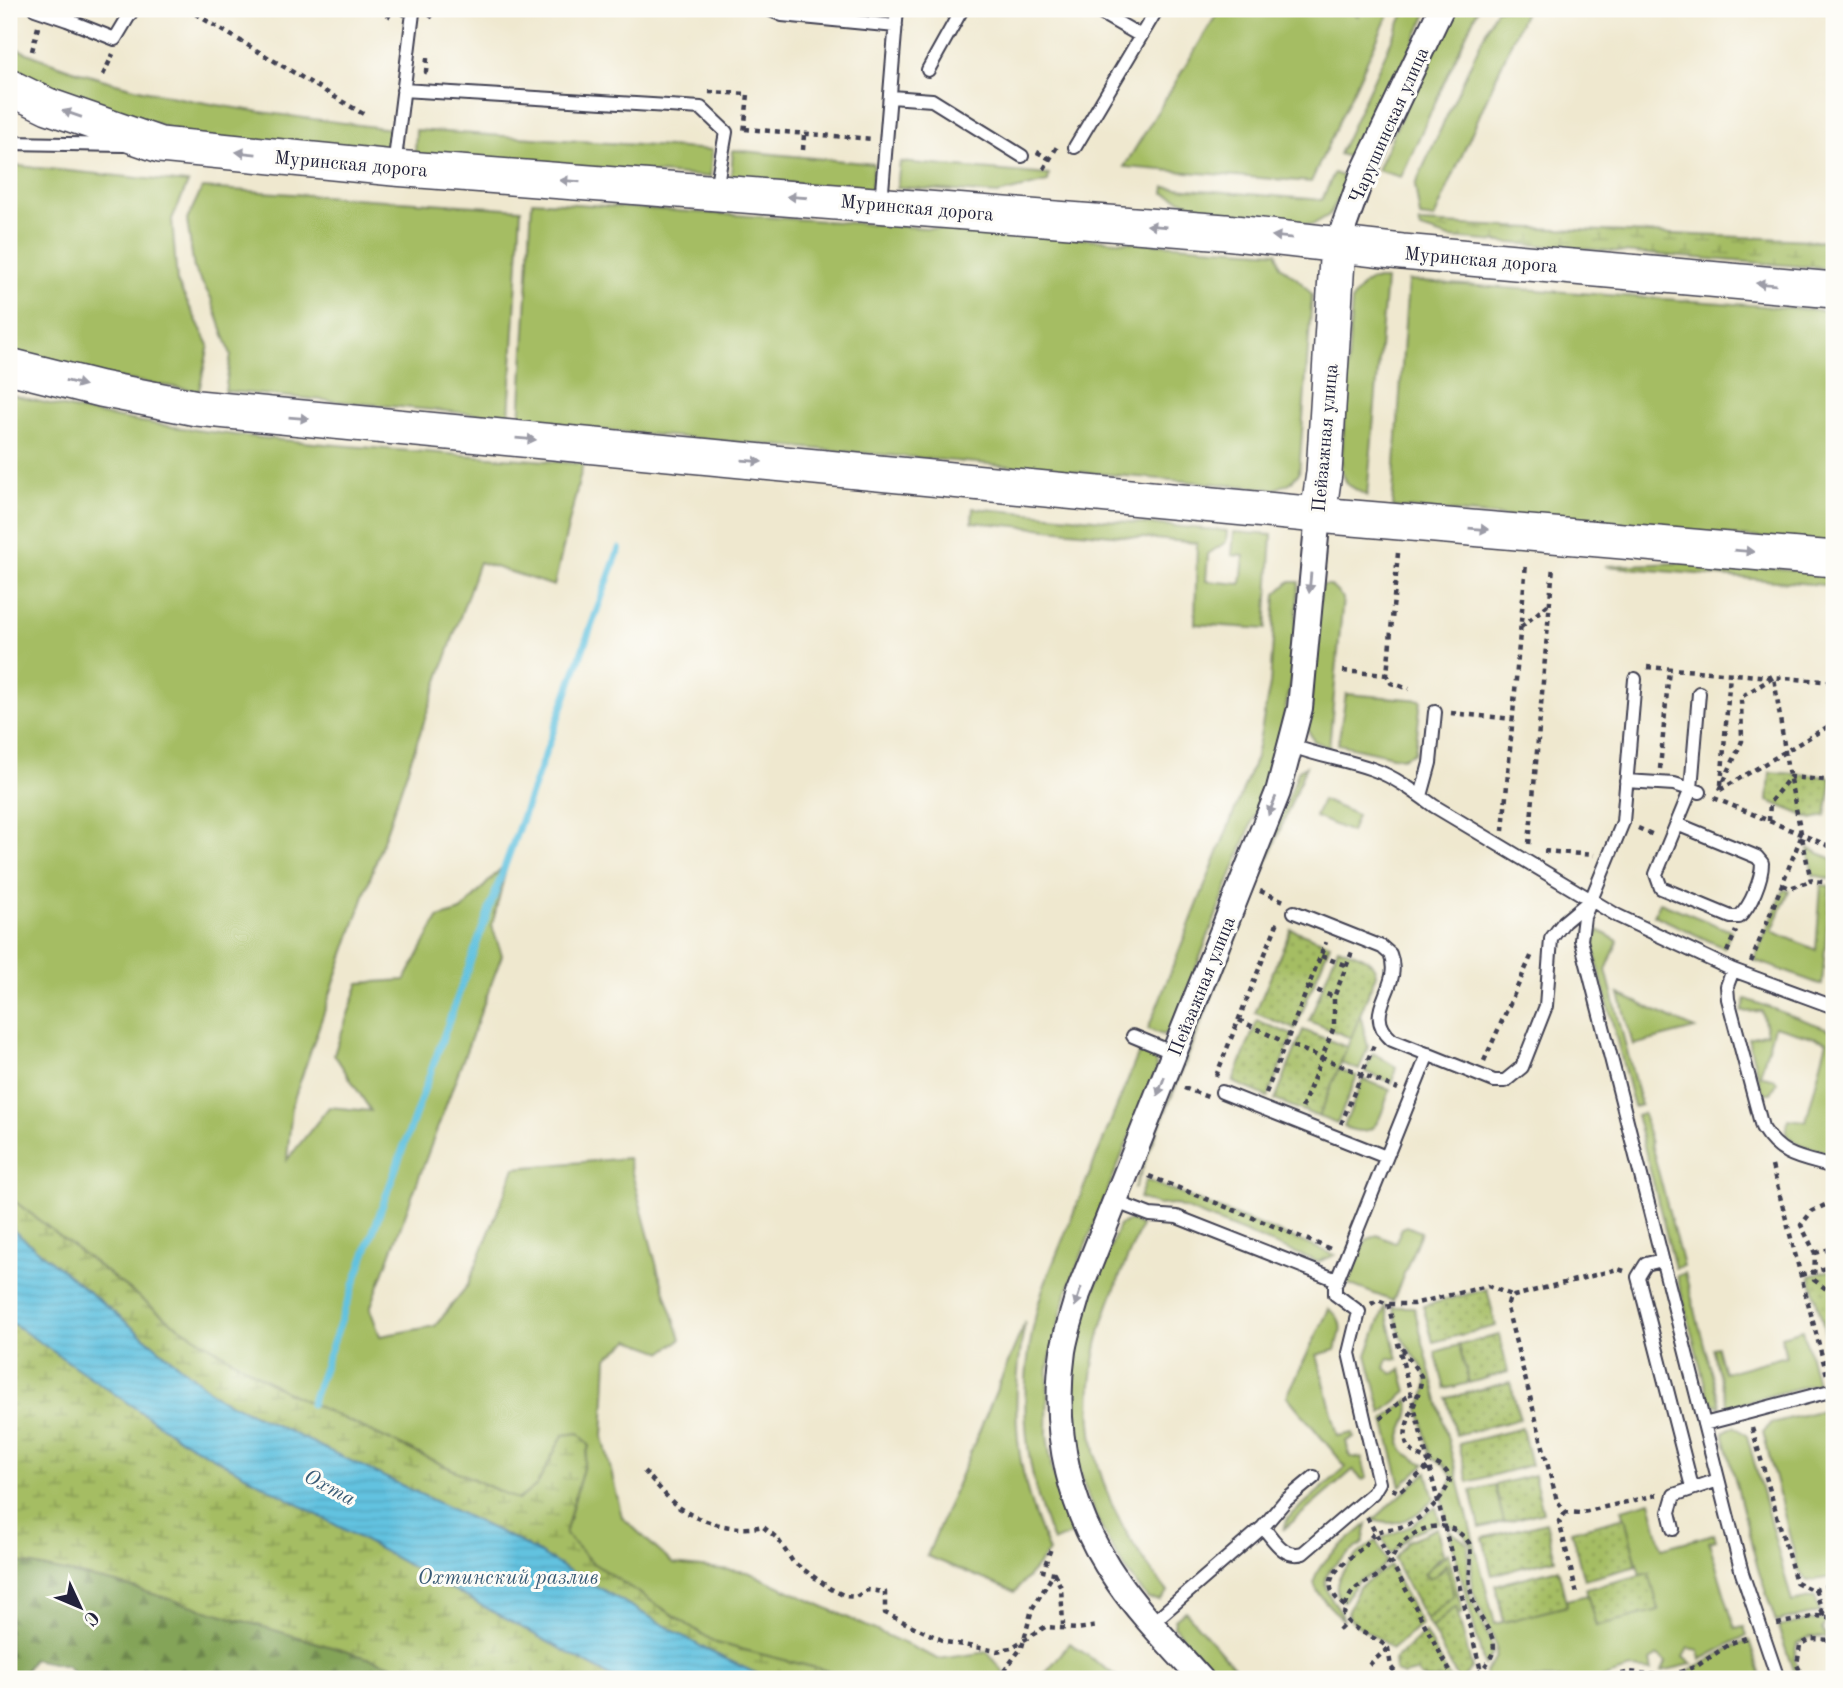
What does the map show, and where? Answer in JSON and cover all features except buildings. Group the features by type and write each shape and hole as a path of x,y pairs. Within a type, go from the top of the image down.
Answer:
{"street":[{"name":"Чарушинская улица","path":"1338,243 1363,173 1441,9"},
{"name":"Муринская дорога","path":"9,87 48,106 160,145 394,168 881,204 1338,243 1402,252 1834,290"},
{"name":"Пейзажная улица","path":"1201,1679 1118,1583 1088,1531 1073,1492 1062,1451 1058,1409 1063,1348 1079,1294 1278,792 1292,746 1300,708 1324,473 1338,243"},
{"path":"9,366 101,389 197,408 1318,515 1834,559"}],"lane":[{"path":"35,9 70,14 115,39 133,9"},
{"path":"768,9 782,15 896,26"},
{"path":"881,204 897,9"},
{"path":"928,70 962,9"},
{"path":"1094,9 1141,36"},
{"path":"1075,147 1157,9"},
{"path":"394,168 411,10"},
{"path":"403,90 701,108 726,132 716,191"},
{"path":"891,97 932,100 1022,156"},
{"path":"9,143 54,146 160,145"},
{"path":"1635,680 1623,822 1590,901 1581,929 1581,940 1742,1573 1778,1679"},
{"path":"1677,824 1757,857 1762,863 1762,871 1745,912 1739,917 1731,917 1661,888 1656,882 1656,874 1677,824 1696,790 1699,693"},
{"path":"1420,796 1430,762 1435,712"},
{"path":"1292,746 1328,759 1373,769 1590,901 1733,970 1834,1007"},
{"path":"1626,780 1696,790"},
{"path":"1294,912 1382,947 1394,964 1394,975 1380,1010 1379,1022 1392,1040 1494,1081 1505,1080 1522,1067 1546,1006 1551,939 1564,922 1590,901"},
{"path":"1733,970 1727,986 1728,999 1762,1127 1773,1145 1788,1155 1834,1167"},
{"path":"1133,1036 1174,1053"},
{"path":"1263,1527 1285,1552 1294,1556 1303,1553 1360,1504 1379,1483 1349,1353 1359,1312 1335,1294 1337,1280 1427,1054"},
{"path":"1222,1092 1386,1157"},
{"path":"1116,1202 1150,1215 1177,1217 1337,1280"},
{"path":"1662,1260 1646,1264 1638,1277 1692,1487"},
{"path":"1704,1424 1833,1390"},
{"path":"1152,1623 1263,1527 1285,1502 1314,1477"},
{"path":"1673,1529 1669,1512 1674,1494 1718,1480"}],"path":[{"path":"187,9 365,115"},
{"path":"429,31 430,17 436,9"},
{"path":"428,44 426,72 439,73"},
{"path":"708,92 748,94 744,137"},
{"path":"745,129 874,140"},
{"path":"803,150 804,134"},
{"path":"1398,553 1387,675 1391,683 1398,688 1409,689"},
{"path":"1526,564 1502,847 1608,856"},
{"path":"1529,849 1553,566"},
{"path":"1521,627 1550,603"},
{"path":"1635,680 1636,666 1834,682"},
{"path":"1659,783 1669,669"},
{"path":"1343,671 1387,675"},
{"path":"1720,790 1730,674"},
{"path":"1774,677 1785,752 1811,881"},
{"path":"1720,790 1742,741 1739,712 1741,696 1774,677"},
{"path":"1435,712 1513,719"},
{"path":"1834,723 1710,796 1834,848"},
{"path":"1769,821 1770,802 1790,777"},
{"path":"1790,777 1834,781"},
{"path":"1750,963 1802,834"},
{"path":"1783,885 1790,888 1811,881 1834,883"},
{"path":"1208,1097 1286,902 1259,891"},
{"path":"1260,1107 1332,927"},
{"path":"1727,953 1735,933"},
{"path":"1296,1122 1334,1027 1334,998 1358,938"},
{"path":"1473,1072 1489,1056 1530,954 1551,939"},
{"path":"1321,956 1346,966"},
{"path":"1832,992 1834,963"},
{"path":"1308,987 1334,998"},
{"path":"1239,1020 1286,1043 1411,1095"},
{"path":"1336,1138 1372,1047 1384,1032"},
{"path":"1180,1086 1208,1097 1222,1092"},
{"path":"1772,1166 1833,1390"},
{"path":"1144,1174 1347,1256"},
{"path":"1834,1213 1833,1202 1812,1211 1803,1220 1802,1230 1815,1254 1816,1284 1834,1295"},
{"path":"1815,1254 1834,1248"},
{"path":"1801,1275 1834,1266"},
{"path":"1359,1312 1378,1300 1388,1304 1413,1304 1488,1286 1514,1296 1618,1269 1638,1277"},
{"path":"1514,1296 1507,1308 1557,1501 1566,1512 1579,1513 1645,1496 1674,1494"},
{"path":"1388,1304 1483,1679"},
{"path":"1347,1622 1345,1606 1332,1592 1334,1574 1376,1533 1410,1523 1438,1500 1448,1486 1449,1473 1415,1454 1406,1439 1422,1388 1421,1376 1398,1342"},
{"path":"1834,1342 1834,1354"},
{"path":"1368,1429 1411,1393"},
{"path":"1748,1413 1792,1575 1803,1588 1815,1589 1834,1584"},
{"path":"1379,1483 1399,1492 1429,1463"},
{"path":"644,1471 679,1507 704,1519 747,1531 762,1526 777,1538 793,1562 831,1590 856,1597 867,1590 885,1592 885,1613 946,1642 997,1651 1012,1648 1045,1627 1077,1629 1098,1626"},
{"path":"1360,1504 1454,1679"},
{"path":"1566,1512 1559,1521 1577,1594"},
{"path":"1345,1606 1357,1586 1385,1569 1413,1536 1426,1528 1444,1525 1458,1531 1469,1543 1470,1589 1495,1647 1490,1663 1472,1679"},
{"path":"1051,1548 1043,1570 1054,1573 1061,1587 1063,1625"},
{"path":"998,1679 1014,1660 1025,1640 1032,1609 1054,1573"},
{"path":"1815,1589 1824,1615"},
{"path":"1774,1625 1824,1615 1834,1610"},
{"path":"1824,1615 1834,1618"},
{"path":"1339,1630 1347,1622"},
{"path":"1347,1622 1388,1648 1394,1673 1399,1677 1417,1675 1420,1679"},
{"path":"1603,1679 1630,1672 1663,1678 1697,1666 1731,1643 1751,1637"},
{"path":"1804,1679 1797,1665 1800,1645 1811,1639 1834,1640"},
{"path":"1369,1665 1388,1648"}],"green space":[{"path":"1220,9 1342,9 1358,16 1361,9 1391,9 1311,182 1124,167"},
{"path":"1406,9 1429,9 1359,160 1339,154"},
{"path":"1450,9 1478,9 1401,177 1377,170"},
{"path":"1496,9 1526,9 1434,219 1420,217 1415,185"},
{"path":"9,45 55,64 148,91 245,109 391,129 389,155 192,136 18,76 9,71"},
{"path":"416,130 712,150 710,177 415,155"},
{"path":"733,150 874,164 871,191 731,177"},
{"path":"900,162 1049,175 1048,182 998,194 897,187"},
{"path":"9,165 188,183 172,219 177,282 209,345 199,391 102,376 9,351"},
{"path":"1334,173 1350,179 1329,215 1312,225 1210,212 1164,193 1165,187 1322,200"},
{"path":"202,188 521,209 509,417 225,391 231,355 211,298 194,269 187,220"},
{"path":"532,201 1277,252 1280,266 1312,294 1299,473 1290,483 1275,489 520,423"},
{"path":"1419,223 1834,241 1834,269 1449,238 1421,229"},
{"path":"1372,280 1386,280 1367,496 1347,484 1341,469 1352,300 1363,285"},
{"path":"1408,281 1834,311 1834,544 1392,507"},
{"path":"9,394 150,423 222,433 366,448 583,464 554,586 479,562 292,1105 287,1160 329,1107 371,1111 334,1054 359,983 405,980 438,918 461,911 508,861 492,926 502,955 370,1309 380,1336 435,1326 468,1285 515,1168 628,1158 658,1271 681,1339 663,1352 630,1340 607,1358 603,1437 622,1517 673,1564 748,1572 938,1659 988,1652 1009,1679 860,1679 716,1643 591,1562 565,1534 589,1446 563,1435 537,1485 518,1500 284,1391 171,1322 9,1197"},
{"path":"973,508 1227,531 1226,542 1208,554 1206,581 1241,584 1244,556 1232,555 1234,532 1272,535 1266,629 1195,624 1197,543 972,522"},
{"path":"1702,562 1834,573 1834,586 1605,566"},
{"path":"1289,582 1299,582 1290,687 1274,765 1172,1030 1162,1035 1148,1029 1256,757 1270,684 1276,594"},
{"path":"1321,585 1330,585 1343,598 1329,748 1314,741 1308,730"},
{"path":"1346,694 1421,700 1415,752 1402,758 1338,744"},
{"path":"1306,766 1134,1189 1299,770"},
{"path":"1770,772 1832,777 1826,816 1812,819 1768,801"},
{"path":"1322,800 1357,815 1351,832 1315,817"},
{"path":"1808,848 1833,859 1831,879 1813,875"},
{"path":"1821,885 1830,886 1822,985 1754,960 1784,889 1789,891 1772,931 1816,950"},
{"path":"1660,902 1731,931 1724,948 1654,915"},
{"path":"1291,929 1330,944 1295,1029 1255,1013"},
{"path":"1598,930 1618,941 1606,970 1641,1105 1634,1107 1593,947"},
{"path":"1338,947 1372,963 1376,974 1351,1038 1309,1021"},
{"path":"1619,994 1695,1029 1633,1045"},
{"path":"1746,999 1834,1031 1834,1154 1800,1145 1786,1134 1788,1119 1806,1121 1827,1041 1774,1026 1760,1075 1775,1079 1777,1083 1771,1093 1765,1093 1761,1089 1748,1038 1767,1033 1762,1011 1742,1012"},
{"path":"1360,1014 1368,1047 1359,1070 1341,1063"},
{"path":"1257,1021 1293,1035 1268,1097 1233,1082"},
{"path":"1303,1030 1347,1047 1319,1117 1275,1100"},
{"path":"1139,1052 1153,1057 1157,1068 1066,1294 1048,1367 1047,1435 1052,1470 1074,1533 1053,1542 1033,1479 1028,1447 1026,1384 1029,1352 1043,1288"},
{"path":"1373,1053 1396,1067 1392,1083 1365,1072"},
{"path":"1338,1069 1357,1076 1337,1124 1319,1117"},
{"path":"1363,1079 1390,1090 1376,1124 1371,1129 1356,1131 1344,1127"},
{"path":"1643,1113 1683,1266 1675,1268 1636,1115"},
{"path":"1146,1180 1335,1255 1318,1262 1174,1204 1158,1205 1139,1198"},
{"path":"9,1197 171,1322 284,1391 518,1500 537,1485 563,1435 579,1433 589,1445 565,1534 591,1562 716,1643 860,1679 768,1679 709,1651 516,1540 219,1398 14,1231 9,1213"},
{"path":"1129,1220 1141,1226 1115,1287 1093,1363 1090,1399 1092,1434 1099,1467 1125,1531 1168,1592 1160,1600 1148,1599 1128,1573 1096,1516 1084,1486 1071,1422 1075,1356 1083,1323 1119,1225"},
{"path":"1407,1226 1421,1232 1393,1301 1348,1284 1366,1240 1377,1235 1395,1243 1402,1228"},
{"path":"1834,1269 1834,1355 1831,1355 1810,1276"},
{"path":"1685,1273 1721,1408 1709,1400 1677,1276"},
{"path":"1487,1289 1496,1326 1433,1342 1423,1306"},
{"path":"1385,1306 1398,1359 1388,1358 1385,1368 1393,1374 1401,1369 1407,1392 1382,1413 1367,1355"},
{"path":"1393,1307 1414,1307 1495,1624 1567,1606 1566,1600 1588,1595 1596,1626 1649,1573 1640,1575 1622,1509 1650,1501 1662,1548 1714,1534 1716,1540 1709,1542 1735,1629 1744,1627 1747,1635 1700,1660 1699,1650 1689,1648 1684,1657 1692,1664 1662,1671 1666,1662 1658,1656 1650,1661 1652,1671 1631,1669 1598,1679 1487,1679 1485,1672 1496,1657 1497,1647 1472,1589 1471,1543 1459,1529 1448,1525 1442,1500 1453,1478 1445,1465 1431,1458 1419,1408 1425,1395 1426,1376 1400,1334"},
{"path":"1329,1309 1340,1323 1339,1338 1335,1350 1317,1355 1338,1436 1353,1433 1354,1438 1346,1441 1350,1457 1362,1458 1367,1478 1362,1480 1353,1470 1283,1530 1288,1518 1346,1467 1287,1396"},
{"path":"9,1321 180,1439 615,1679 439,1679 113,1582 9,1560"},
{"path":"1025,1322 1017,1383 1018,1439 1028,1494 1049,1552 1015,1592 927,1556"},
{"path":"1803,1330 1817,1383 1728,1407 1712,1348 1717,1347 1724,1373 1786,1356 1781,1336"},
{"path":"1499,1335 1508,1372 1469,1383 1459,1345"},
{"path":"1459,1345 1469,1383 1445,1389 1435,1352"},
{"path":"1510,1382 1520,1419 1456,1435 1447,1398"},
{"path":"1409,1399 1410,1410 1400,1442 1403,1449 1425,1464 1401,1486 1384,1420"},
{"path":"1834,1407 1834,1577 1808,1581 1798,1569 1763,1432 1772,1423"},
{"path":"1734,1426 1747,1436 1792,1602 1815,1597 1820,1612 1776,1622 1758,1569 1723,1432"},
{"path":"1522,1428 1531,1465 1468,1482 1459,1444"},
{"path":"1427,1472 1434,1499 1406,1520 1391,1523 1373,1520"},
{"path":"1534,1475 1543,1512 1504,1522 1495,1485"},
{"path":"1495,1485 1504,1522 1480,1528 1471,1491"},
{"path":"1436,1507 1440,1522 1412,1533 1391,1554 1382,1538 1411,1526"},
{"path":"1625,1517 1637,1566 1584,1580 1571,1531"},
{"path":"1546,1522 1555,1559 1492,1575 1483,1538"},
{"path":"1367,1524 1363,1543 1335,1564 1326,1577 1328,1593 1344,1621 1320,1595 1315,1586 1315,1578 1325,1561"},
{"path":"1437,1528 1444,1557 1438,1558 1424,1574 1429,1579 1441,1572 1446,1564 1454,1595 1426,1620 1394,1559 1408,1541"},
{"path":"1449,1530 1468,1544 1468,1590 1493,1648 1492,1655 1484,1665"},
{"path":"1376,1541 1387,1561 1377,1572 1358,1581 1344,1601 1339,1599 1337,1590 1341,1573 1354,1558"},
{"path":"1448,1553 1463,1613 1459,1614 1456,1606 1431,1628 1426,1620 1454,1595 1445,1565 1435,1577 1429,1579 1424,1573"},
{"path":"9,1560 113,1582 439,1679 80,1679 67,1666 33,1659 21,1679 9,1679"},
{"path":"1390,1566 1421,1624 1392,1649 1354,1623 1347,1613 1359,1587"},
{"path":"1558,1569 1567,1606 1504,1622 1495,1585"},
{"path":"1649,1573 1659,1610 1596,1626 1586,1589"},
{"path":"1456,1606 1472,1669 1461,1679 1458,1679 1431,1628"},
{"path":"1185,1611 1245,1679 1220,1679 1174,1627 1175,1619"},
{"path":"1809,1620 1827,1620 1822,1629 1824,1634 1834,1635 1834,1638 1810,1637 1797,1643 1794,1658 1801,1679 1796,1679 1778,1627"},
{"path":"1425,1632 1450,1679 1422,1679 1416,1672 1403,1675 1395,1670 1394,1660"},
{"path":"1749,1640 1762,1679 1673,1679 1729,1648"},
{"path":"1070,1643 1120,1679 1040,1679"}],"water":[{"name":"Охтинский разлив","path":"9,1213 14,1231 219,1398 516,1540 709,1651 768,1679 615,1679 180,1439 9,1321"}],"waterway":[{"path":"311,1404 619,549"}],"water label":[{"name":"Охта","path":"330,1487"}]}
